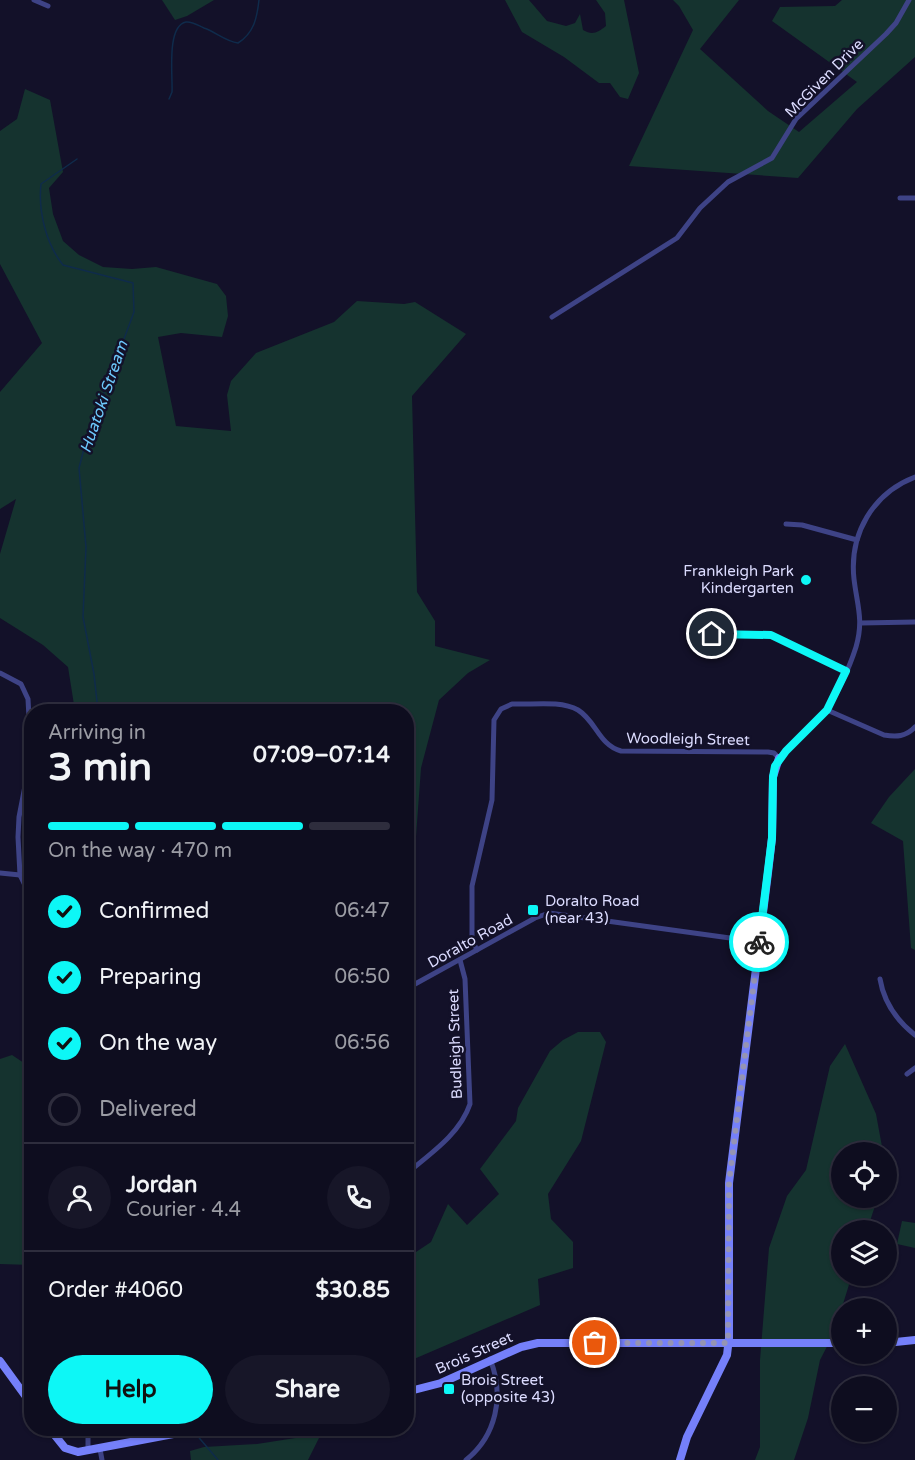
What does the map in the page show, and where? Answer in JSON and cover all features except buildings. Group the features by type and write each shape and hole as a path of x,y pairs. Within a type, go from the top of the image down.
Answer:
{"street":[{"path":"34,0 48,6"},
{"name":"McGiven Drive","path":"552,317 676,238 700,208 728,182 772,158 796,119 869,52 896,23 909,0"},
{"path":"900,198 915,198"},
{"path":"680,1460 687,1437 727,1355 729,1177 772,838 773,777 779,758 827,710 856,648 861,623 854,567 856,540 866,518 880,499 892,488 915,477"},
{"path":"786,524 802,525 856,540"},
{"path":"861,623 915,622"},
{"path":"712,634 771,635 846,671"},
{"path":"0,673 21,684 28,704"},
{"name":"Woodleigh Street","path":"477,950 472,940 472,886 492,800 494,720 505,707 512,704 570,707 585,716 609,746 621,751 768,752 774,753 779,758"},
{"path":"827,710 893,737 907,734 915,728"},
{"path":"24,794 18,826 20,875 24,883"},
{"path":"0,873 20,875"},
{"name":"Doralto Road","path":"414,985 535,918 549,913 759,942"},
{"name":"Budleigh Street","path":"414,1166 448,1138 466,1117 470,1104 465,979 460,960"},
{"path":"880,980 883,994 891,1010 915,1035"},
{"path":"907,1074 915,1068"},
{"path":"897,1342 915,1340"},
{"name":"Brois Street","path":"414,1390 441,1383 490,1359 538,1343 831,1342"},
{"path":"466,1460 485,1442 494,1419 496,1379 490,1359"},
{"path":"0,1361 24,1394"},
{"path":"55,1436 69,1450 88,1451 165,1436"},
{"path":"88,1436 88,1451"},
{"path":"100,1449 102,1460"}],"green space":[{"path":"162,0 214,0 187,16 175,20"},
{"path":"505,0 529,0 547,21 566,26 575,23 580,14 583,30 593,33 606,26 605,13 596,0 624,0 639,73 628,99 620,97 610,83 599,83 564,57 522,32"},
{"path":"673,0 739,0 700,49 768,111 799,132 857,82 772,21 780,7 835,6 842,0 915,0 915,57 857,109 798,178 629,166 693,30"},
{"path":"25,89 50,100 63,172 49,188 53,214 63,241 79,255 103,267 132,269 156,267 217,284 226,296 228,316 222,337 181,333 158,337 176,426 231,431 227,395 231,381 256,353 334,322 357,301 404,304 415,302 466,334 412,396 417,592 435,621 435,646 490,660 468,673 439,700 421,768 414,864 414,704 74,704 68,667 43,645 0,618 0,554 16,499 0,509 0,392 42,343 0,264 0,131 17,119"},
{"path":"915,769 915,950 911,948 903,841 871,823 889,797"},
{"path":"578,1032 600,1032 606,1042 581,1141 548,1194 551,1219 573,1242 573,1268 538,1279 540,1305 414,1359 414,1253 431,1242 448,1204 467,1225 499,1194 480,1169 516,1121 518,1108 550,1051 563,1040"},
{"path":"845,1044 876,1114 881,1142 831,1142 831,1208 874,1208 870,1220 831,1220 831,1286 849,1286 845,1298 831,1298 831,1339 820,1360 808,1418 794,1460 755,1460 760,1447 760,1360 769,1248 787,1196 806,1170 830,1066"},
{"path":"12,1055 24,1063 24,1265 0,1264 0,1059"},
{"path":"902,1221 915,1223 915,1248 897,1244"},
{"path":"320,1436 308,1460 191,1460 190,1451 204,1447 257,1444"}],"waterway":[{"path":"169,99 172,92 173,42 180,26 186,22 193,23 238,43 248,35 254,25 259,0"},
{"name":"Huatoki Stream","path":"77,159 41,184 42,216 52,247 63,265 133,283 134,312 86,441 79,468 86,547 83,617 97,704"},
{"name":"Huatoki Stream","path":"198,1436 218,1460"}],"way so far":[{"path":"595,1343 728,1343 729,1183 759,942"}],"place":[{"name":"Frankleigh Park Kindergarten","path":"806,580"},
{"name":"Doralto Road (near 43)","path":"533,910"},
{"name":"Brois Street (opposite 43)","path":"449,1389"}],"route":[{"path":"712,634 771,635 846,671 827,710 779,758 775,766 772,838 759,942"}]}
